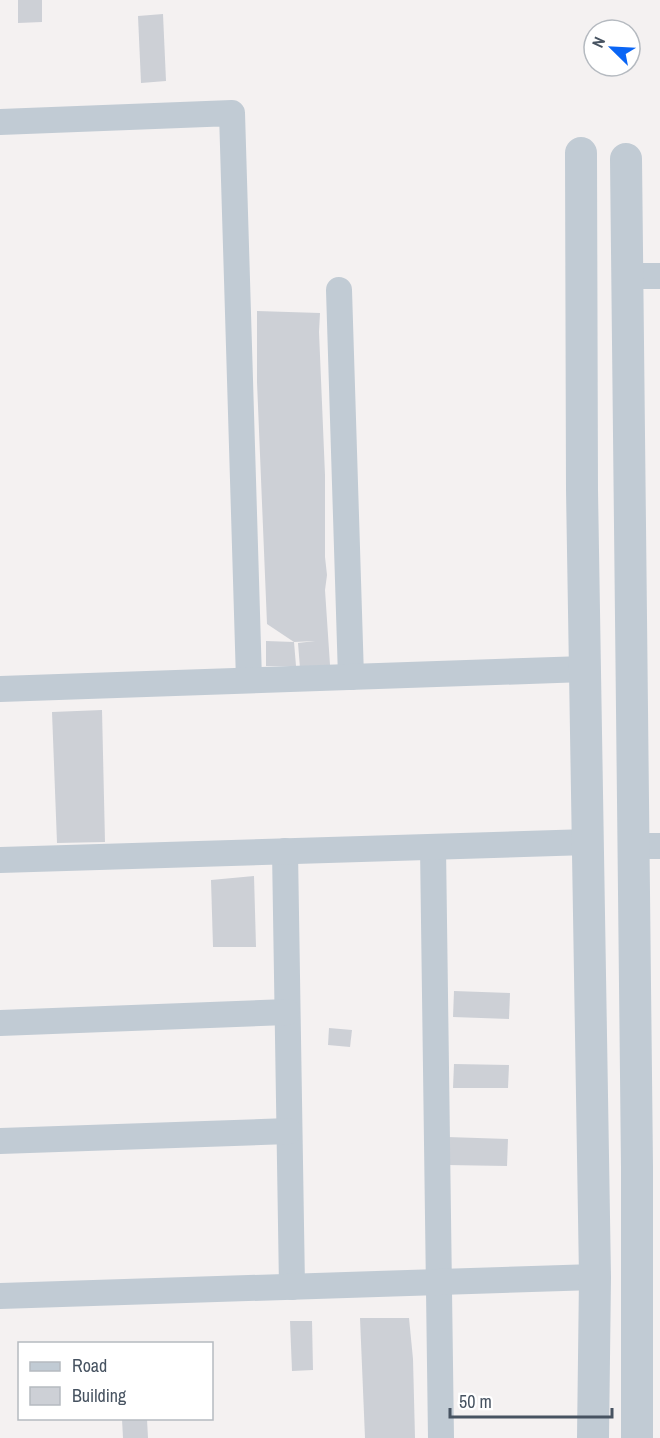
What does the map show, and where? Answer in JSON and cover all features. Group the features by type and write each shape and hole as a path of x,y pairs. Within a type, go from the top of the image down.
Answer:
{"street":[{"path":"0,122 232,113 249,680"},
{"path":"581,153 585,669 595,1277 593,1438"},
{"path":"626,159 627,276 647,846 638,1167 637,1438"},
{"path":"627,276 660,276"},
{"path":"339,290 351,677"},
{"path":"0,689 585,669"},
{"path":"0,860 588,842"},
{"path":"434,847 441,1438"},
{"path":"285,851 292,1287"},
{"path":"0,1023 287,1012"},
{"path":"0,1141 290,1131"},
{"path":"0,1296 595,1277"}],"building":[{"path":"18,0 42,0 42,22 18,23"},
{"path":"163,14 166,81 141,83 138,16"},
{"path":"257,311 320,313 327,575 325,590 330,665 300,668 298,643 315,641 294,642 267,624 257,382"},
{"path":"266,641 294,642 296,666 266,666"},
{"path":"102,710 105,842 57,843 52,712"},
{"path":"254,876 256,947 213,947 211,880"},
{"path":"454,991 510,993 509,1019 453,1017"},
{"path":"329,1028 352,1030 350,1047 328,1045"},
{"path":"454,1064 509,1065 508,1088 453,1088"},
{"path":"447,1137 508,1139 507,1166 446,1165"},
{"path":"360,1318 409,1318 413,1359 415,1438 365,1438"},
{"path":"290,1321 312,1321 313,1370 292,1371"},
{"path":"122,1420 147,1420 148,1438 123,1438"}]}
